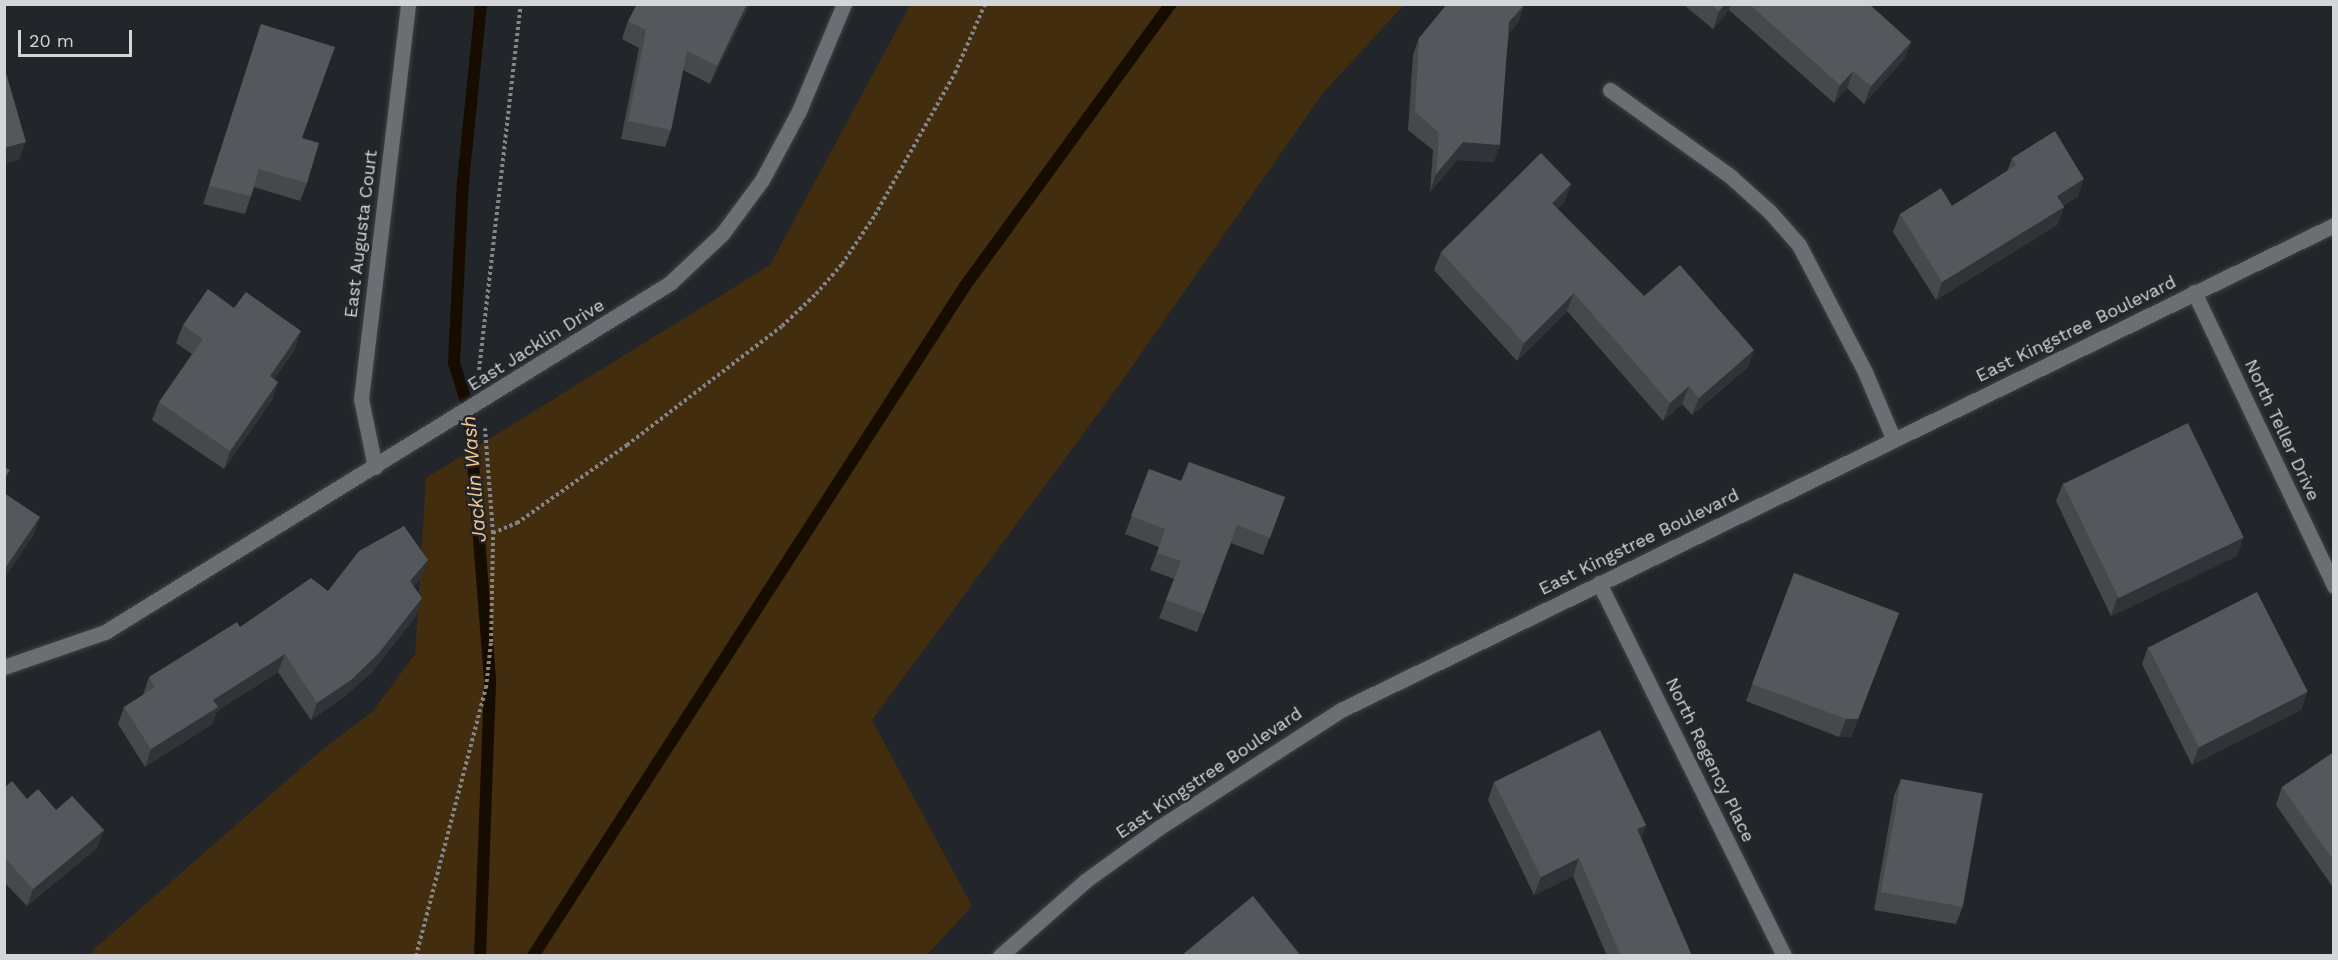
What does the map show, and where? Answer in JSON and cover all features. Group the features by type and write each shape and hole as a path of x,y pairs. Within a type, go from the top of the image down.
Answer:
{"street":[{"name":"East Augusta Court","path":"375,466 361,399 408,4"},
{"name":"East Jacklin Drive","path":"4,667 105,632 670,283 722,234 762,180 799,111 844,4"},
{"path":"1610,90 1730,176 1770,212 1799,245 1865,372 1893,438"},
{"name":"East Kingstree Boulevard","path":"1000,956 1085,881 1252,764 1341,710 1893,438 2334,225"},
{"name":"North Teller Drive","path":"2194,291 2334,586"},
{"name":"North Regency Place","path":"1599,583 1784,956"}],"path":[{"path":"480,381 477,358 521,4"},
{"path":"493,533 517,523 635,439 782,326 816,294 842,264 874,215 955,73 985,4"},
{"path":"416,956 486,688 493,533 484,417"},
{"path":"669,956 704,956"}],"shaded area":[{"path":"910,5 1404,5 1323,93 1119,385 872,720 972,906 927,955 93,956 92,951 316,755 373,711 415,654 426,478 770,265"}],"building":[{"path":"637,4 747,4 717,66 687,51 671,130 628,121 646,30 628,21"},
{"path":"1447,4 1524,5 1509,22 1500,145 1463,142 1436,174 1439,133 1415,112 1419,38"},
{"path":"1711,4 1725,4 1719,11"},
{"path":"1749,4 1869,4 1911,42 1871,86 1853,71 1840,85"},
{"path":"261,24 335,47 302,138 319,143 307,183 259,169 251,196 209,186"},
{"path":"4,66 26,142 4,148"},
{"path":"2055,131 2084,179 2057,196 2064,207 1942,282 1900,214 1941,188 1952,206 2016,165 2012,158"},
{"path":"1541,153 1571,184 1552,203 1644,296 1680,265 1754,350 1699,398 1689,386 1670,403 1574,293 1524,343 1441,252"},
{"path":"208,289 234,308 246,292 301,331 270,376 278,382 230,451 159,402 203,339 183,325"},
{"path":"2188,423 2244,537 2119,598 2063,484"},
{"path":"1189,462 1285,497 1270,538 1237,525 1204,614 1166,600 1181,561 1157,553 1165,529 1131,516 1149,469 1181,481"},
{"path":"4,467 10,470 4,478"},
{"path":"4,493 40,517 4,570"},
{"path":"404,526 428,560 410,581 422,598 378,654 351,680 317,703 285,654 213,700 218,707 151,749 124,707 155,687 149,677 237,622 240,627 311,578 328,591 359,551"},
{"path":"1794,573 1899,613 1858,719 1846,719 1752,684"},
{"path":"2257,592 2308,692 2199,747 2148,647"},
{"path":"1600,730 1646,825 1637,829 1692,956 1621,956 1579,858 1541,877 1494,782"},
{"path":"2334,752 2334,861 2282,787"},
{"path":"1901,779 1983,793 1963,907 1881,892"},
{"path":"12,781 27,799 38,789 56,810 72,796 104,830 33,889 4,857 4,788"},
{"path":"1253,896 1301,956 1181,956"}],"waterway":[{"name":"Jacklin Wash","path":"480,956 490,679 469,410 454,363 463,182 481,4"},
{"path":"533,956 965,286 1171,4"}]}
